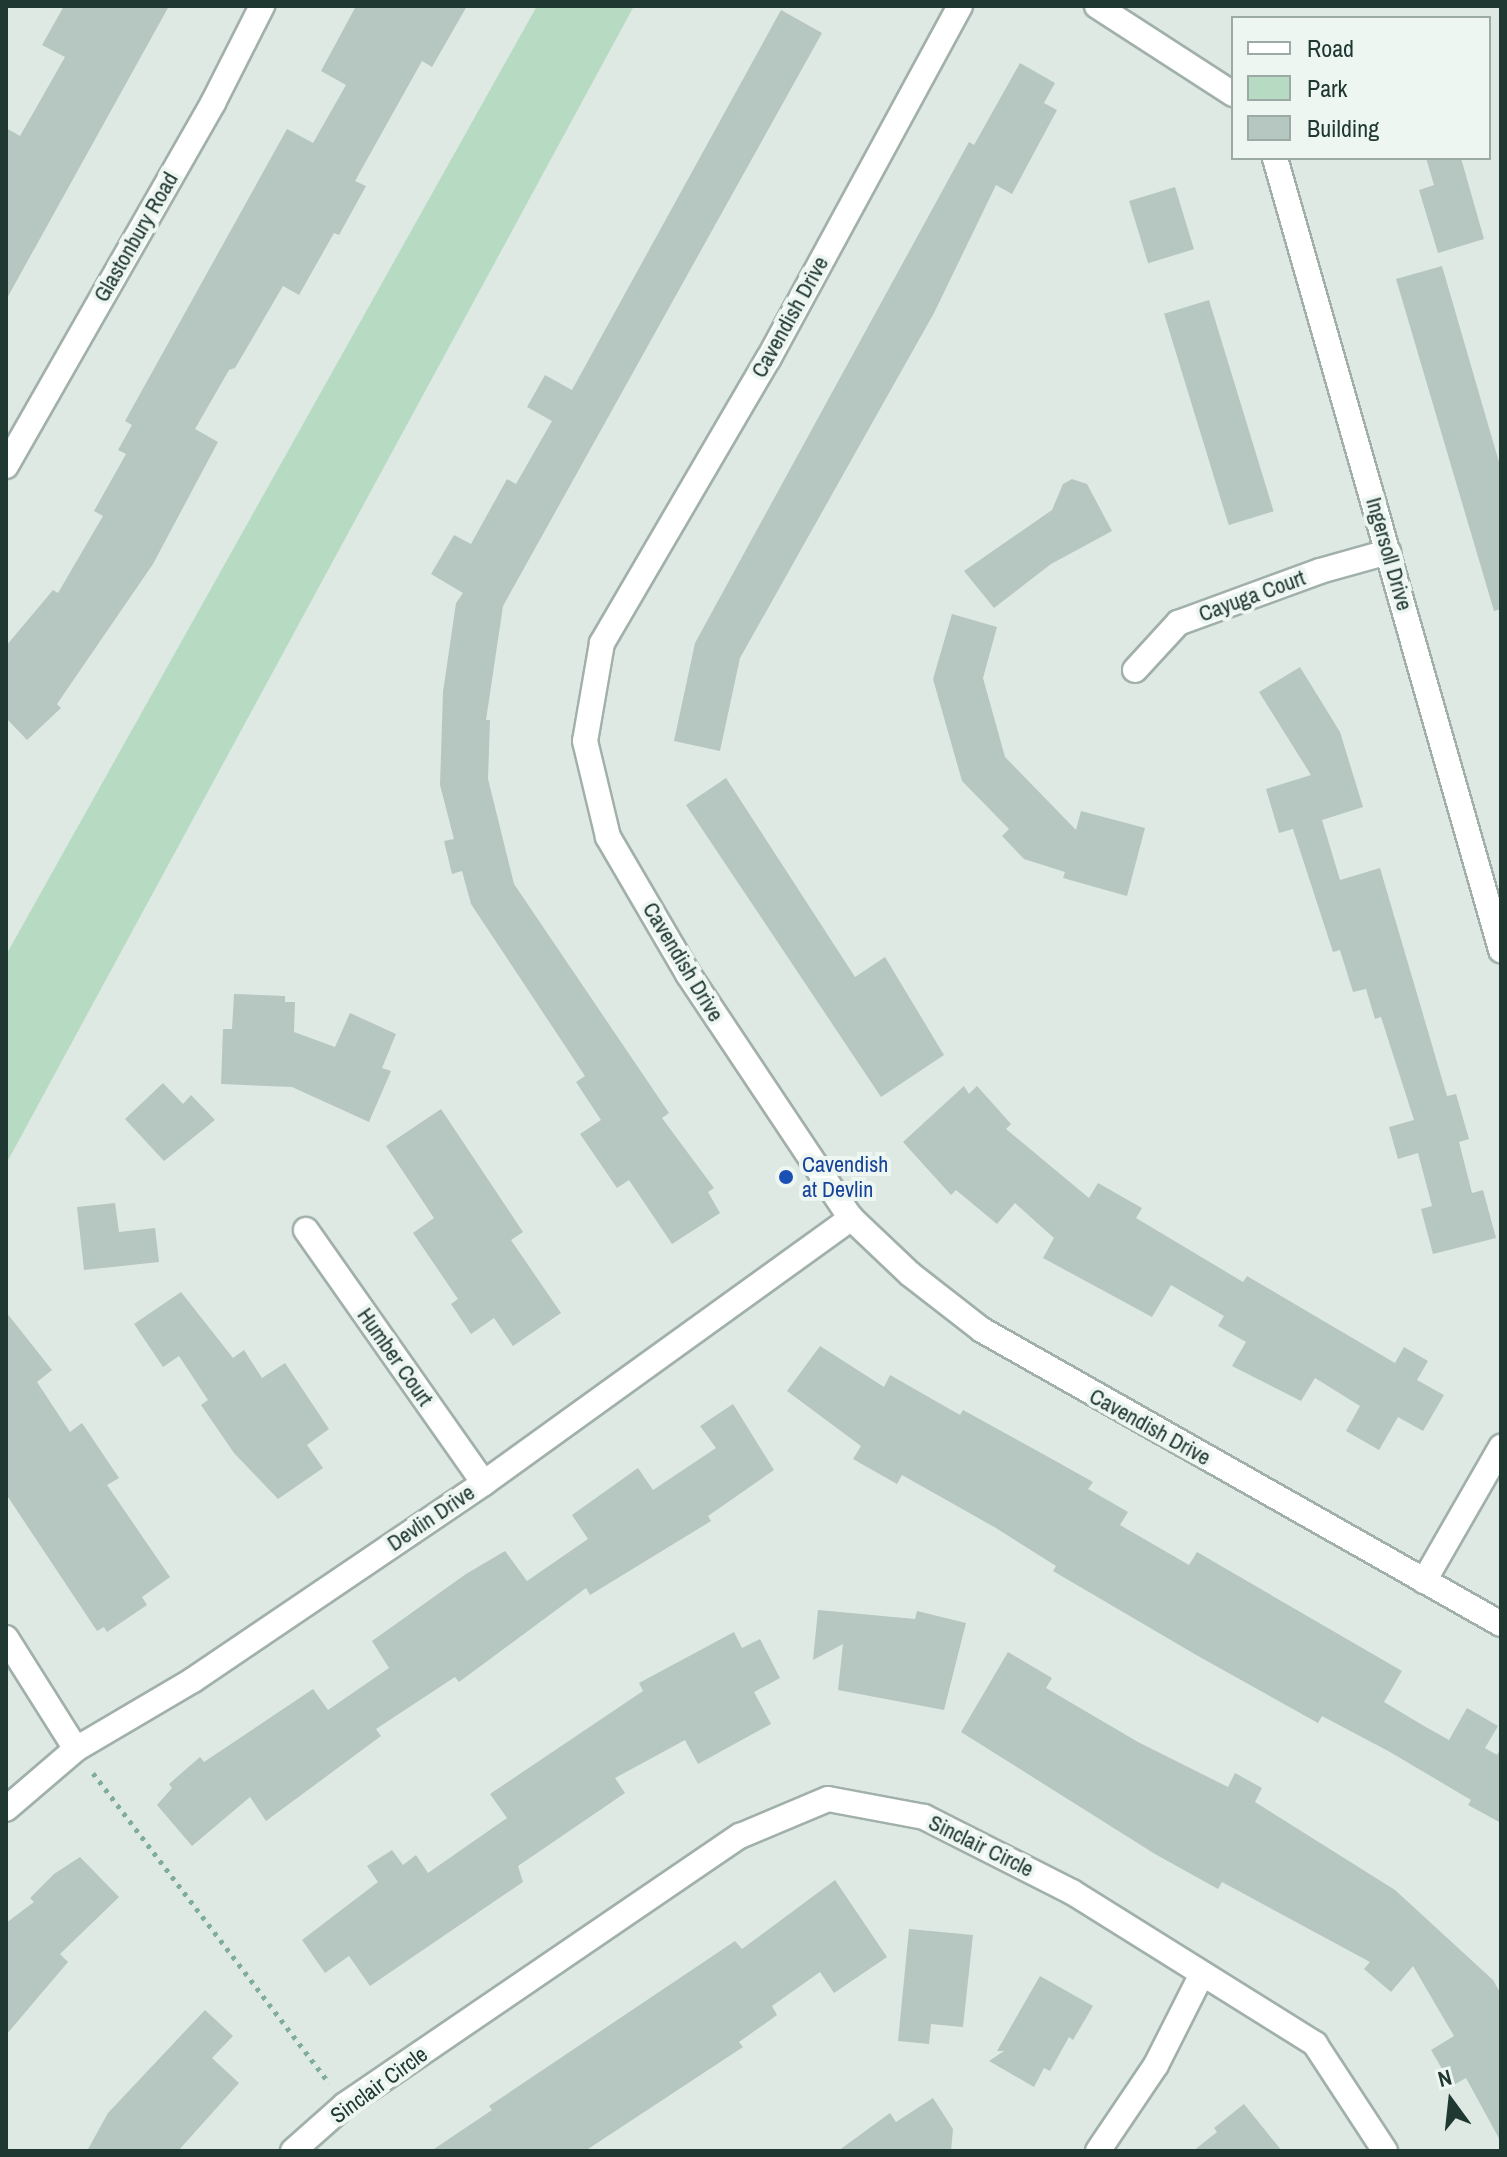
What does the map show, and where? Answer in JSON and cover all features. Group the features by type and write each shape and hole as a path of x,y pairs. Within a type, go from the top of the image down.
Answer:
{"street":[{"name":"Glastonbury Road","path":"6,466 213,103 262,6"},
{"name":"Cavendish Drive","path":"960,6 768,359 602,643 585,741 608,837 688,974 851,1218 982,1330 1501,1624"},
{"path":"1097,6 1231,93"},
{"name":"Ingersoll Drive","path":"1276,160 1501,950"},
{"name":"Cayuga Court","path":"1135,670 1178,623 1320,571 1388,552"},
{"name":"Devlin Drive","path":"6,1809 76,1749 193,1680 484,1483 851,1218"},
{"name":"Humber Court","path":"306,1230 484,1483"},
{"path":"1424,1581 1501,1447"},
{"path":"6,1638 76,1749"},
{"name":"Sinclair Circle","path":"293,2151 345,2105 740,1836 828,1799 924,1817 1072,1892 1315,2044 1385,2151"},
{"path":"1098,2151 1156,2065 1202,1974"}],"path":[{"path":"76,1749 345,2105"}],"green space":[{"path":"537,6 634,6 6,1164 6,955"}],"building":[{"path":"64,6 169,6 6,300 6,128 20,136 65,57 42,45"},
{"path":"356,6 467,6 432,67 422,61 355,181 366,186 339,235 334,233 299,295 283,286 195,429 218,442 153,564 57,704 61,708 27,740 6,718 6,646 53,590 58,593 103,516 94,511 126,454 118,450 132,425 125,421 287,129 313,143 346,85 321,71"},
{"path":"781,10 822,33 503,606 486,720 490,720 488,779 514,884 669,1113 662,1118 714,1188 708,1192 720,1213 672,1244 629,1180 617,1188 580,1134 601,1120 576,1082 585,1076 471,904 462,871 452,874 444,841 454,839 440,785 443,692 456,603 463,593 431,574 454,535 471,544 507,479 516,484 552,421 527,407 545,375 572,390"},
{"path":"1020,63 1055,83 1044,103 1057,110 1012,194 996,185 934,313 740,658 720,751 674,741 695,643 969,142 974,145"},
{"path":"1427,160 1462,160 1484,239 1438,253 1419,190 1434,185"},
{"path":"1175,187 1194,249 1148,263 1129,201"},
{"path":"1442,266 1501,469 1501,609 1494,611 1396,279"},
{"path":"1209,300 1274,511 1229,525 1164,314"},
{"path":"1072,479 1087,484 1112,531 1051,564 994,608 964,571 1052,510 1063,484"},
{"path":"952,614 997,627 983,678 1005,757 1076,830 1081,811 1145,828 1127,896 1063,878 1065,872 1024,859 1002,836 1009,829 962,781 933,679"},
{"path":"1300,667 1340,732 1363,807 1322,820 1340,880 1380,868 1447,1096 1456,1094 1469,1139 1459,1142 1472,1193 1483,1190 1496,1238 1433,1254 1421,1209 1432,1206 1418,1153 1398,1159 1389,1127 1414,1120 1381,1017 1375,1019 1366,989 1353,992 1340,950 1333,952 1293,829 1279,833 1266,789 1311,775 1259,692"},
{"path":"726,778 855,977 885,957 944,1055 881,1097 686,805"},
{"path":"234,994 285,996 285,1002 295,1002 294,1032 335,1047 350,1013 396,1034 382,1068 391,1071 369,1122 292,1087 221,1084 223,1029 232,1029"},
{"path":"163,1083 183,1104 191,1095 215,1120 164,1161 125,1119"},
{"path":"964,1086 969,1094 977,1086 1011,1124 1006,1129 1089,1198 1098,1183 1142,1208 1136,1218 1243,1282 1247,1276 1395,1363 1404,1347 1428,1361 1417,1380 1444,1395 1423,1431 1398,1417 1379,1450 1346,1431 1360,1406 1315,1378 1301,1401 1232,1366 1246,1342 1218,1326 1224,1316 1171,1285 1152,1317 1043,1258 1054,1238 1015,1203 997,1224 956,1190 951,1195 903,1142"},
{"path":"441,1109 523,1232 511,1240 561,1313 513,1346 494,1318 471,1334 451,1304 458,1299 413,1233 434,1218 386,1146"},
{"path":"115,1203 119,1232 155,1228 159,1262 84,1270 77,1207"},
{"path":"181,1292 233,1358 244,1350 262,1378 285,1363 329,1429 307,1445 323,1468 278,1499 234,1453 201,1405 208,1400 179,1356 163,1367 134,1324"},
{"path":"6,1312 52,1370 37,1382 70,1432 82,1423 119,1478 107,1485 170,1577 142,1597 147,1605 107,1632 104,1627 97,1631 6,1494"},
{"path":"820,1346 884,1387 890,1375 960,1415 963,1410 1043,1454 1093,1482 1088,1489 1128,1512 1120,1525 1189,1565 1197,1552 1402,1671 1384,1702 1424,1726 1449,1740 1467,1708 1498,1726 1485,1748 1497,1755 1501,1748 1501,1823 1468,1805 1471,1800 1390,1752 1322,1716 1318,1723 1198,1656 1053,1571 1056,1566 996,1528 902,1475 897,1484 853,1459 861,1446 787,1391"},
{"path":"733,1404 774,1470 708,1516 711,1521 590,1595 586,1588 459,1682 455,1677 376,1729 381,1736 266,1821 250,1797 192,1846 157,1805 172,1788 169,1784 200,1757 204,1762 313,1689 328,1710 389,1668 372,1641 466,1574 505,1551 527,1581 588,1539 572,1515 638,1468 653,1490 716,1448 700,1426"},
{"path":"818,1610 915,1619 917,1611 966,1623 944,1710 838,1690 843,1644 813,1660"},
{"path":"734,1632 742,1648 760,1639 780,1678 754,1692 771,1724 698,1764 685,1740 615,1778 625,1793 518,1866 523,1882 370,1986 349,1956 325,1973 302,1940 378,1882 367,1866 392,1850 403,1865 416,1855 428,1873 507,1818 490,1794 643,1691 639,1683"},
{"path":"1008,1652 1052,1678 1046,1688 1138,1742 1228,1787 1235,1773 1262,1788 1255,1802 1395,1890 1493,1980 1501,1994 1501,2142 1466,2078 1452,2086 1431,2050 1454,2036 1413,1966 1391,1992 1364,1969 1370,1962 1222,1882 1218,1889 1155,1854 961,1732"},
{"path":"80,1857 119,1897 60,1954 68,1962 6,2035 6,1923 34,1902 30,1898 54,1874"},
{"path":"835,1880 887,1957 834,1993 820,1972 772,2006 777,2015 739,2042 743,2047 585,2151 431,2151 492,2110 489,2106 735,1941 742,1949"},
{"path":"909,1929 973,1935 963,2027 931,2024 929,2044 898,2041"},
{"path":"1040,1976 1093,2006 1073,2040 1069,2037 1050,2071 1044,2068 1034,2087 989,2061 1004,2051 997,2051"},
{"path":"205,2010 233,2036 212,2058 239,2083 178,2151 87,2151 108,2113"},
{"path":"933,2098 953,2129 951,2151 838,2151 890,2113 896,2122"},
{"path":"1244,2104 1282,2151 1193,2151 1217,2132 1214,2128"}],"place":[{"name":"Cavendish at Devlin","path":"786,1177"}]}
